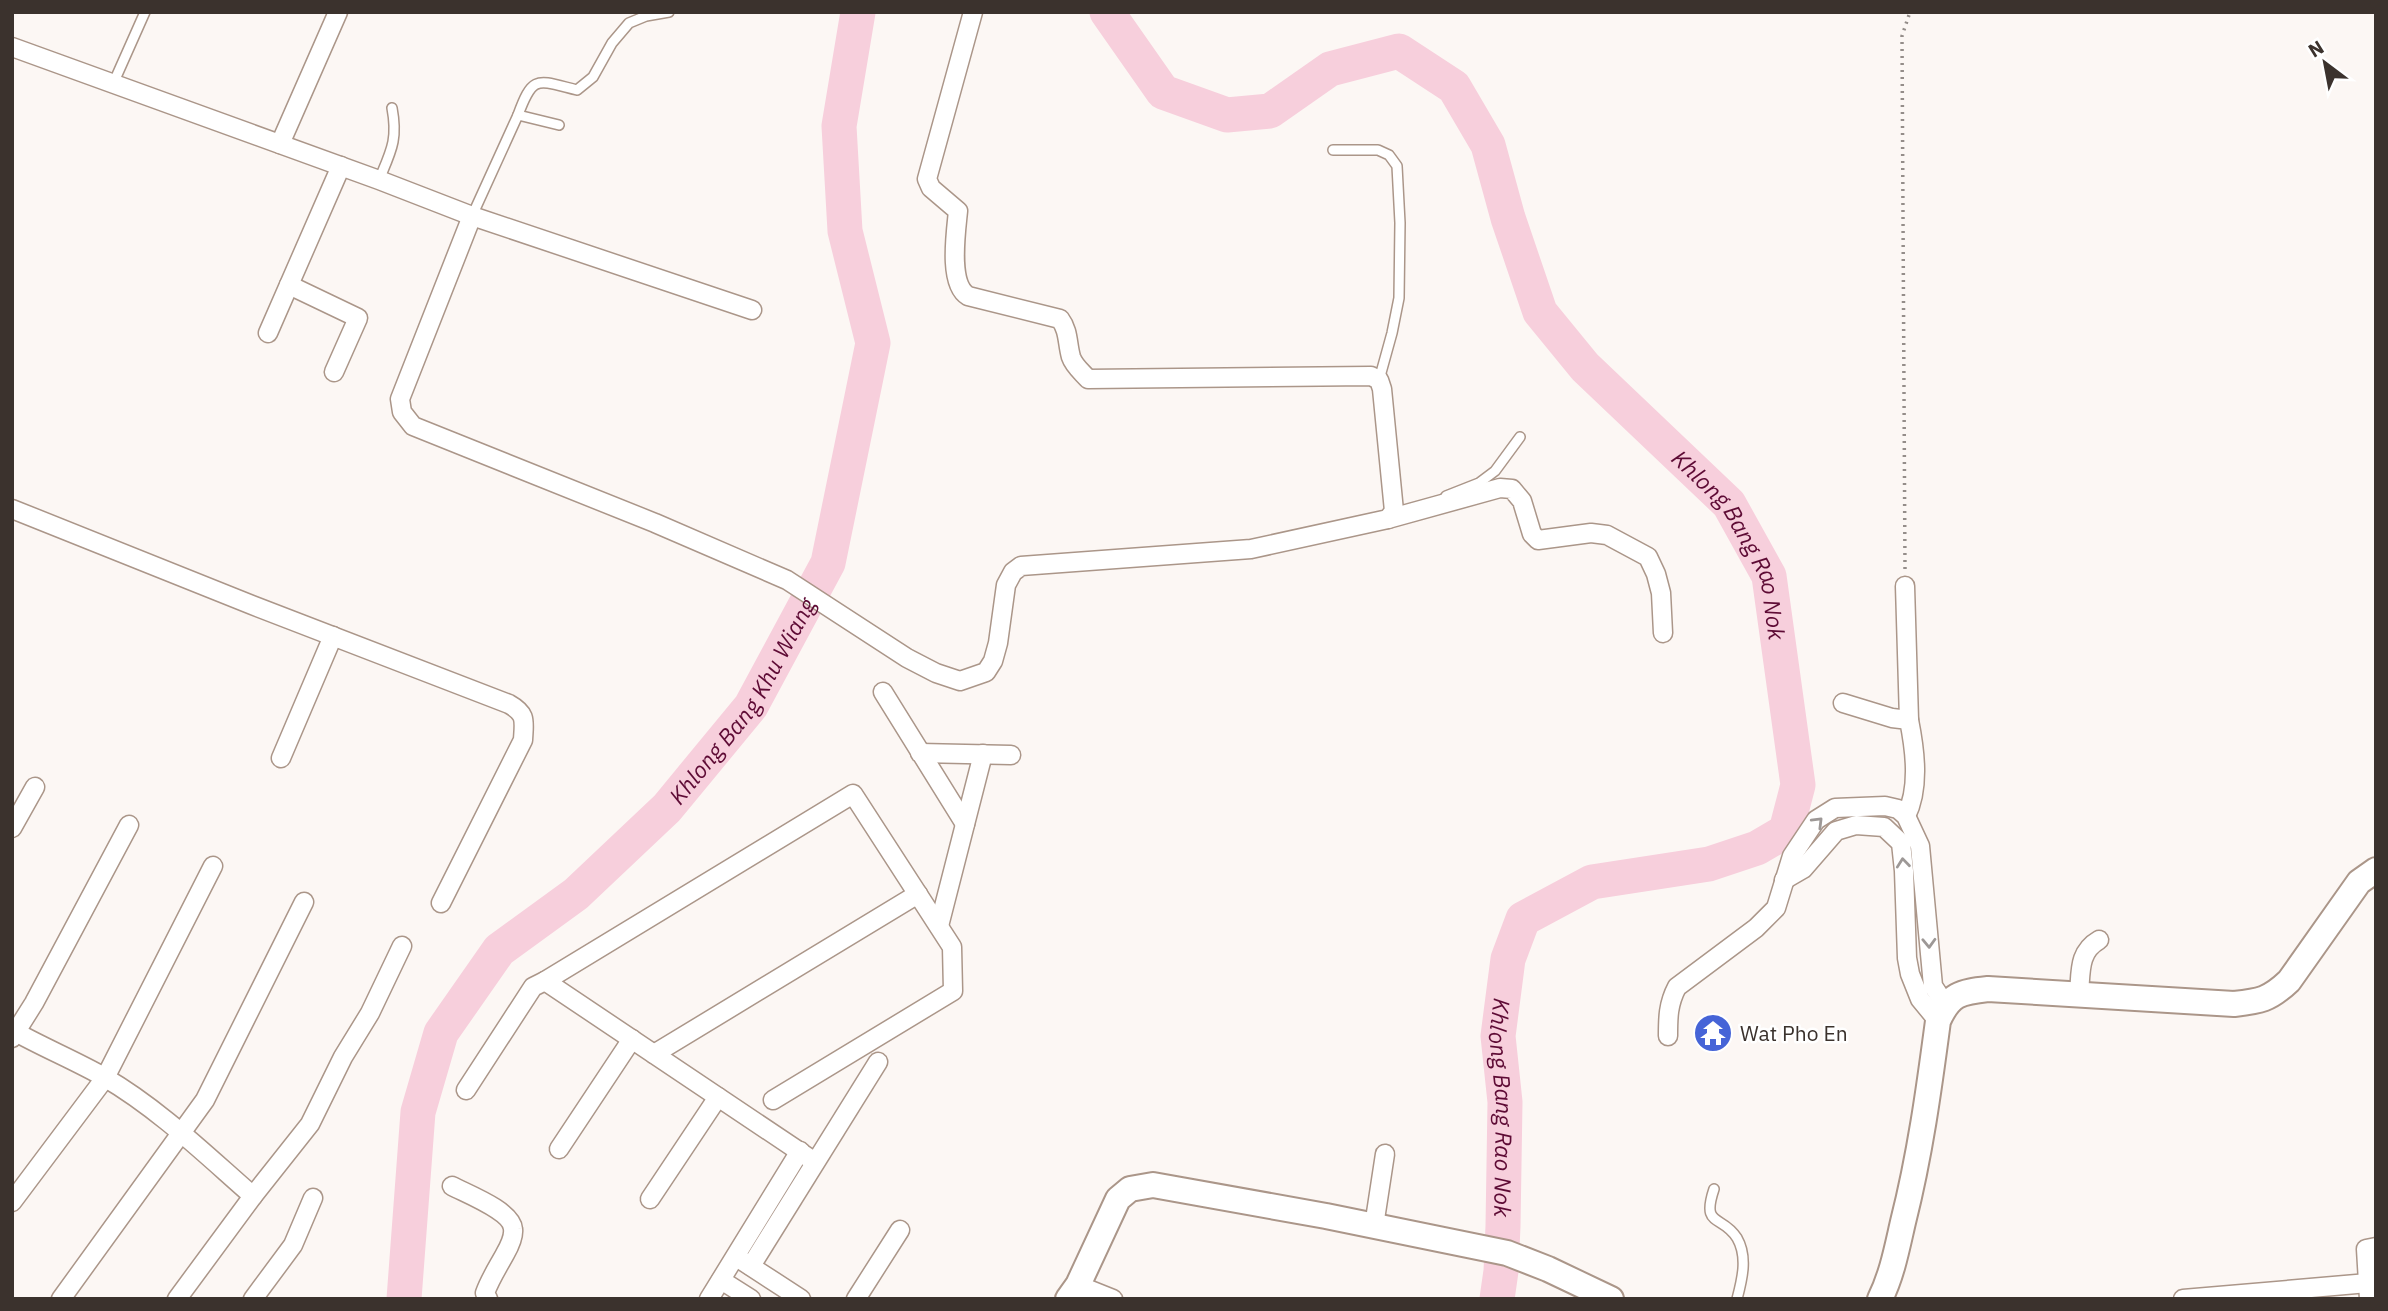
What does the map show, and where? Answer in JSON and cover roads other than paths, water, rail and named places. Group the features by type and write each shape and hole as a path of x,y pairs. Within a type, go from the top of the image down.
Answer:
{"street":[{"path":"280,144 338,12"},
{"path":"972,12 927,179 931,188 958,211 955,276 962,292 968,296 1060,319 1066,327 1071,358 1088,379 1371,376 1378,380 1382,389 1395,500 1394,511 1388,519"},
{"path":"12,47 472,216 752,310"},
{"path":"268,333 341,166"},
{"path":"472,216 400,399 402,412 412,426 655,523 787,580 907,658 936,673 960,681 986,672 993,661 1006,585 1013,572 1021,566 1251,549 1388,519 1500,488 1512,489 1522,501 1532,534 1538,540 1591,533 1607,535 1648,557 1661,593 1663,633"},
{"path":"289,285 358,318 334,372"},
{"path":"12,509 519,710 524,720 523,740 441,903"},
{"path":"1905,586 1909,720 1915,790 1906,816"},
{"path":"281,758 333,636"},
{"path":"883,692 965,824"},
{"path":"1843,703 1892,718 1909,720"},
{"path":"920,752 1011,755"},
{"path":"939,926 983,754"},
{"path":"12,828 35,787"},
{"path":"466,1090 533,987 853,794 952,947 953,991 774,1100"},
{"path":"1668,1036 1670,998 1677,987 1756,928 1776,908 1792,856 1816,820 1835,808 1885,806 1898,809 1906,816 1920,846 1933,986 1942,1012 1922,1140 1897,1248 1880,1299"},
{"path":"129,825 14,1033 105,1078 180,1132 253,1196"},
{"path":"1784,880 1803,869 1836,831 1856,825 1884,827 1900,843 1909,974 1920,999 1942,1012"},
{"path":"12,1202 105,1078 213,866"},
{"path":"1942,1012 1965,992 1988,989 2234,1004 2261,1001 2275,994 2288,981 2359,882 2376,870"},
{"path":"654,1054 918,894"},
{"path":"61,1299 205,1100 304,902"},
{"path":"2079,994 2085,950 2099,940"},
{"path":"177,1299 310,1124 343,1057 370,1013 402,946"},
{"path":"545,981 815,1161"},
{"path":"559,1149 632,1039"},
{"path":"709,1299 721,1280 743,1261 815,1161 878,1062"},
{"path":"650,1199 718,1097"},
{"path":"743,1261 800,1151"},
{"path":"1374,1226 1385,1154"},
{"path":"1113,1299 1073,1292 1118,1199 1130,1189 1153,1185 1507,1253 1611,1299"},
{"path":"452,1186 509,1217 513,1228 505,1253 488,1284 485,1293 488,1299"},
{"path":"253,1299 293,1245 313,1198"},
{"path":"856,1299 900,1230"},
{"path":"2183,1299 2369,1291 2365,1249 2376,1247"},
{"path":"743,1261 801,1299"},
{"path":"721,1280 751,1299"}],"lane":[{"path":"113,84 145,12"},
{"path":"472,216 519,115 527,90 534,84 545,83 577,90 593,77 612,43 629,23 646,16 669,12"},
{"path":"379,180 393,145 396,129 392,108"},
{"path":"519,115 559,125"},
{"path":"1333,150 1378,150 1389,155 1397,166 1400,223 1399,298 1378,380"},
{"path":"1434,506 1449,494 1479,483 1495,471 1520,437"},
{"path":"1714,1189 1708,1207 1710,1215 1737,1237 1742,1252 1744,1269 1737,1299"}],"waterway":[{"name":"Khlong Bang Khu Wiang","path":"404,1299 418,1112 441,1033 499,950 576,894 667,808 751,706 828,563 873,343 845,231 839,126 858,12"},
{"name":"Khlong Bang Rao Nok","path":"1107,12 1163,92 1227,115 1270,111 1330,69 1399,51 1454,87 1488,145 1508,218 1540,312 1585,367 1729,504 1769,576 1798,785 1786,831 1757,848 1709,864 1592,882 1523,919 1508,959 1498,1036 1505,1102 1503,1226 1497,1299"}],"place":[{"name":"Wat Pho En","path":"1713,1033"}]}
